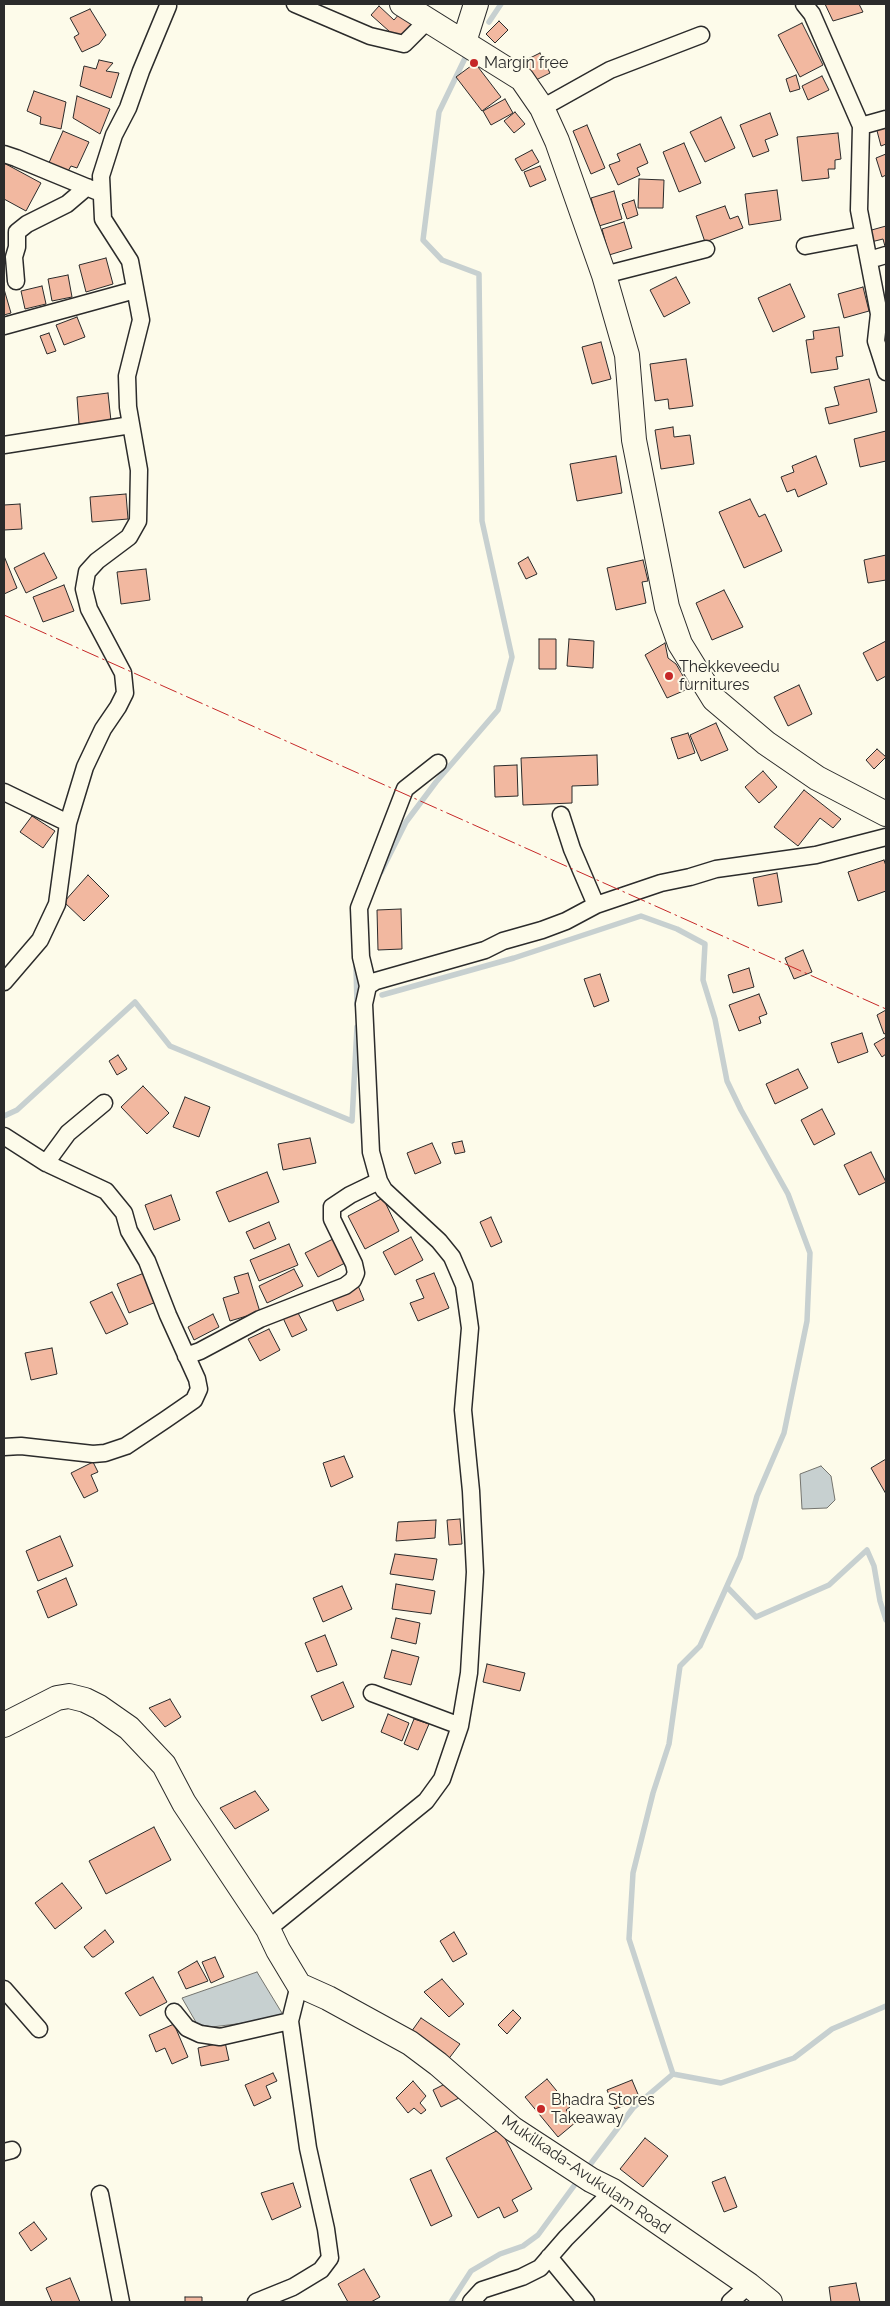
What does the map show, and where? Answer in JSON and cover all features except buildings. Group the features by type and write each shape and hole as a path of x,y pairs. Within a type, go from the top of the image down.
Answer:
{"main road":[{"path":"402,4 426,21 464,42 522,80 542,108 556,141 604,275 627,355 634,440 665,598 680,644 714,699 766,743 817,778 886,814"},
{"path":"464,42 476,4"},
{"path":"4,1725 57,1698 70,1696 85,1700 99,1707 128,1728 164,1765 184,1803 268,1929 299,1985"},
{"name":"Mukilkada-Avukulam Road","path":"299,1985 328,1998 410,2043 438,2064 513,2129 591,2180 613,2191 749,2285 770,2302"}],"street":[{"path":"16,281 14,257 17,247 17,232 27,224 94,190 101,176 114,135 128,108 141,70 169,4"},
{"path":"295,4 370,36 404,44 426,21"},
{"path":"804,4 812,14 861,126 858,210 879,314 876,341 886,372"},
{"path":"542,108 610,70 701,35"},
{"path":"861,126 886,119"},
{"path":"4,154 94,190"},
{"path":"4,982 40,940 57,904 68,823 85,767 102,729 118,707 125,693 123,673 89,609 84,589 88,572 97,561 129,537 138,521 139,470 128,407 128,376 141,320 130,261 103,219 94,190"},
{"path":"805,246 863,236"},
{"path":"604,275 706,249"},
{"path":"869,260 886,255"},
{"path":"4,326 135,290"},
{"path":"4,445 131,425"},
{"path":"268,1929 426,1801 442,1779 460,1726 470,1663 475,1572 471,1491 463,1410 470,1328 464,1285 452,1257 439,1241 384,1190 379,1181 371,1152 364,1004 368,986 361,957 359,908 405,789 438,763"},
{"path":"4,792 68,823"},
{"path":"561,815 572,849 596,905"},
{"path":"368,986 376,981 485,950 504,941 542,930 566,921 596,905 661,882 690,877 716,869 816,855 886,838"},
{"path":"46,1163 68,1133 104,1103"},
{"path":"4,1136 46,1163 106,1191 124,1213 128,1231 147,1261 197,1379 199,1389 194,1400 126,1446 93,1454 21,1446 4,1447"},
{"path":"186,1356 260,1319 345,1286 353,1280 356,1273 354,1264 332,1220 332,1207 350,1195 379,1181"},
{"path":"372,1693 460,1726"},
{"path":"256,2302 293,2287 321,2270 330,2258 326,2229 308,2148 290,2021 299,1985"},
{"path":"4,1989 39,2029"},
{"path":"174,2012 187,2028 200,2034 220,2037 290,2021"},
{"path":"471,2302 482,2290 522,2277 540,2268 613,2191"},
{"path":"100,2194 121,2302"},
{"path":"549,2257 586,2302"},
{"path":"730,2302 749,2285"}],"shaded area":[{"path":"821,1466 831,1476 835,1500 827,1508 802,1509 800,1474"},
{"path":"257,1972 285,2018 212,2027 197,2024 182,1998"}],"waterway":[{"path":"489,22 501,4"},
{"path":"381,872 406,822 436,782 498,710 512,657 482,521 479,274 442,260 423,240 439,112 468,52"},
{"path":"382,995 514,958 641,916 677,929 705,944 703,980 715,1019 727,1081 788,1194 810,1253 807,1321 784,1433 757,1496 740,1557 700,1646 680,1666 669,1744 653,1793 633,1873 629,1939 673,2074 633,2108 586,2170"},
{"path":"356,967 357,1005"},
{"path":"4,1116 17,1110 135,1002 170,1046 352,1121 357,1027"},
{"path":"727,1587 756,1617 829,1585 867,1550 874,1566 880,1601 886,1620"},
{"path":"673,2074 721,2083 794,2058 832,2029 886,2006"},
{"path":"451,2302 471,2271 500,2254 523,2246 538,2235 579,2179"}],"power":[{"path":"4,615 886,1009"}],"place":[{"name":"Margin free","path":"474,63"},
{"name":"Thekkeveedu furnitures","path":"669,676"},
{"name":"Bhadra Stores Takeaway","path":"541,2109"}]}
